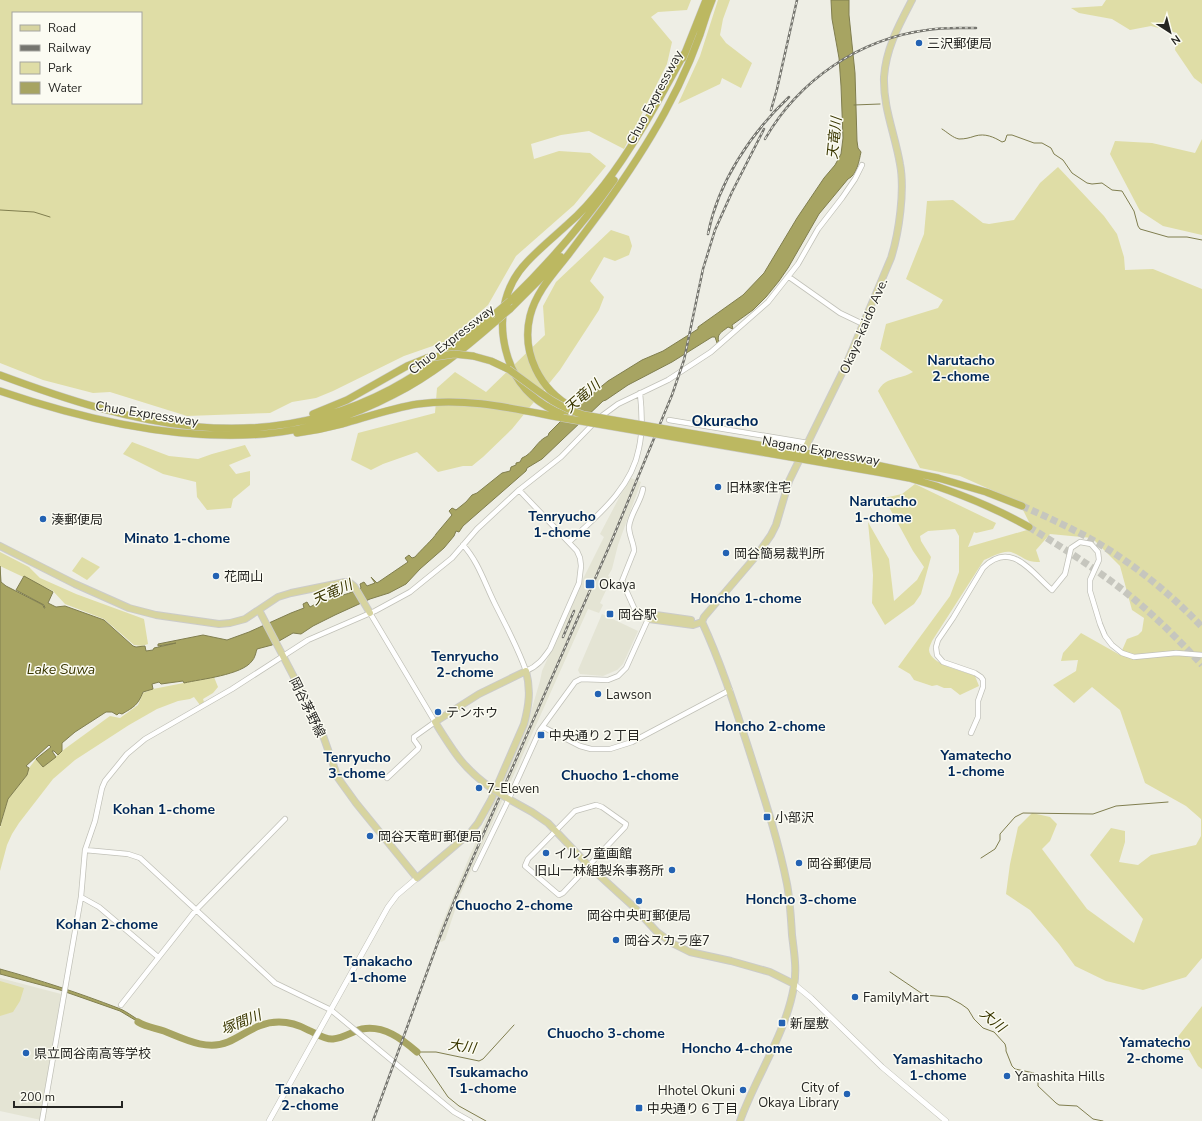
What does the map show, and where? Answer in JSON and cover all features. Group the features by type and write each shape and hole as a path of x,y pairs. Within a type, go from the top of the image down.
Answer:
{"highway":[{"name":"Chuo Expressway","path":"3,376 72,400 110,411 177,425 219,429 263,427 312,418 360,403 406,381 451,351 510,301 560,249 607,190 629,158 671,84 706,0"},
{"name":"Chuo Expressway","path":"0,391 73,413 116,423 144,428 210,434 246,435 281,432 329,421 368,407 408,387 452,357 510,309 577,238 634,160 656,123 678,82 712,0"},
{"path":"602,421 560,400 549,390 540,377 530,354 528,336 530,318 536,301 552,274 614,193 658,125 678,88 695,50 708,10"},
{"path":"602,421 565,415 549,408 528,393 510,370 504,342 502,320 505,299 514,279 527,262 579,214 612,174 648,120 684,54"},
{"path":"110,411 193,424 244,426 280,423 308,416 334,406 407,366 427,358 454,354 474,356 491,361 510,370"},
{"path":"144,428 177,435 197,437 253,438 309,431 389,410 431,402 456,402 503,407 602,421"},
{"name":"Nagano Expressway","path":"602,421 868,464 938,478 986,492 1022,506"},
{"name":"Nagano Expressway","path":"602,421 909,478 936,486 982,504 1029,527"}],"main road":[{"name":"Okaya-kaido Ave.","path":"702,622 704,617 771,535 777,521 789,481 845,367 888,267 896,244 902,174 886,106 884,75 893,36 912,0"},
{"path":"0,546 75,584 129,608 180,619 219,624 230,623 245,619 260,612 278,597 345,582 352,584 370,611"},
{"name":"岡谷茅野線","path":"260,612 320,727 338,778 356,803 417,878"},
{"path":"649,617 702,622 730,690 760,784 787,885 795,970 791,1001 779,1036 740,1121"},
{"path":"268,1121 388,907 397,896 470,833 485,813 524,724 529,692 526,671 479,694 435,722 459,759 478,778 491,788 506,798 542,818 589,866 635,908 657,932 672,943 690,952 731,961 770,972 794,984 811,998 882,1066 946,1121"}],"street":[{"path":"42,1121 81,897 85,850 95,821 102,788 105,781 127,754 146,739 232,689 282,654 315,636 410,592 448,562 477,529 519,490 561,457 603,415 618,404 668,380 711,352 768,302 789,277 818,229 851,184 862,165"},
{"path":"789,277 840,313 863,324"},
{"path":"569,542 611,502 630,474 639,449 642,411 640,393"},
{"path":"669,420 808,443"},
{"path":"635,610 622,581 634,552 634,547 629,534 629,525 643,489"},
{"path":"463,545 469,551 480,573 521,656 526,671 538,665 550,649 579,582 581,566 580,558 569,542 519,490"},
{"path":"971,733 978,717 978,701 983,687 983,680 975,673 943,662 938,657 936,647 938,640 983,568 995,559 1012,558 1024,563 1052,590 1065,574 1071,548 1080,542 1091,544 1097,550 1100,558 1090,580 1090,591 1100,624 1112,645 1122,653 1134,657 1176,653 1202,655"},
{"path":"370,611 435,722 414,737 414,740 419,747 418,749 387,778"},
{"path":"475,868 506,798 543,727 575,682 581,679 612,678 618,676 626,668 649,617"},
{"path":"543,727 580,746 590,749 610,749 632,742 730,690"},
{"path":"596,806 602,807 626,824 625,827 589,866 563,893 558,895 525,866 528,859 575,811 596,806"},
{"path":"121,1005 196,910 285,819"},
{"path":"85,850 137,856 152,868 275,983 331,1010 454,1112 470,1121"},
{"path":"81,897 105,911 158,957"}],"shaded area":[{"path":"631,478 641,482 618,545 612,569 608,576 612,578 600,603 603,605 599,613 588,609 460,895 445,940 441,942 437,936 468,860 527,725 542,671 581,583 604,537 600,534"},
{"path":"602,614 638,631 623,664 617,670 603,676 580,674 578,670"},
{"name":"県立岡谷南高等学校","path":"0,978 61,994 41,1120 0,1111"}],"green space":[{"path":"0,0 691,0 687,10 658,12 651,17 672,42 667,64 624,149 589,131 561,135 531,144 534,159 559,151 590,153 606,166 574,205 516,256 488,305 447,341 404,356 316,398 292,402 270,413 187,416 110,392 93,393 43,380 0,363"},
{"path":"718,0 730,0 723,19 720,35 726,43 752,63 741,88 722,78 720,84 678,104 700,56"},
{"path":"1106,0 1202,0 1202,84 1194,78 1175,50 1177,33 1151,26 1130,30 1112,19 1079,13 1071,8 1102,6"},
{"path":"1202,139 1202,235 1163,226 1140,211 1110,154 1115,141 1152,143 1195,153"},
{"path":"1058,167 1104,216 1117,234 1124,257 1125,270 1153,269 1202,289 1202,958 1186,977 1143,990 1106,981 1075,966 1059,944 1030,910 1006,894 1010,864 1018,827 1032,813 1050,817 1057,824 1050,841 1042,849 1087,909 1134,943 1143,919 1090,855 1111,828 1125,831 1125,842 1119,862 1138,865 1151,855 1196,845 1201,836 1201,819 1186,806 1145,783 1120,710 1092,687 1074,703 1053,685 1076,671 1078,660 1061,661 1063,653 1081,633 1120,655 1127,639 1138,635 1142,631 1144,618 1132,610 1120,566 1092,538 1050,534 1036,550 1040,562 1028,560 1011,552 997,554 984,560 932,641 929,649 935,660 941,664 975,676 979,686 960,695 951,688 944,688 937,685 932,686 914,680 910,674 898,667 950,596 959,572 959,536 955,529 928,531 920,536 921,541 931,557 921,594 914,604 885,625 872,603 873,575 868,522 889,559 894,601 917,580 924,567 913,551 884,498 902,494 915,484 996,523 993,529 976,533 974,532 968,547 1027,530 1030,524 1022,508 1023,504 960,476 920,468 878,391 885,383 913,372 880,349 886,324 938,308 943,300 906,279 924,234 927,201 953,200 983,223 989,224 1014,220 1040,183"},
{"path":"611,230 629,236 632,246 629,255 615,261 604,257 590,281 604,297 599,310 560,370 512,429 483,457 472,466 463,466 438,472 417,452 383,464 371,470 351,460 358,433 435,413 437,388 455,372 486,392 545,335 543,306 556,282"},
{"path":"132,442 169,456 198,459 245,445 251,456 229,465 236,474 250,471 250,485 233,499 231,508 207,510 197,497 196,482 163,474 123,454"},
{"path":"0,552 29,567 40,578 76,594 144,619 148,644 142,646 134,645 104,619 65,604 53,591 0,566"},
{"path":"82,557 100,567 87,580 72,571"},
{"path":"214,677 218,687 213,693 203,699 204,702 200,705 194,697 157,709 129,725 75,760 53,779 12,834 7,845 0,871 0,828 8,799 27,775 29,768 36,759 43,767 110,716 120,718 138,705 143,693 153,689"},
{"path":"0,981 24,988 20,1001 13,1012 0,1016"},
{"path":"1202,1006 1202,1069 1198,1066 1189,1050 1169,1048"}],"water":[{"name":"Lake Suwa","path":"831,0 849,0 849,15 855,73 857,141 858,148 861,152 854,174 848,179 819,214 788,268 766,297 753,310 732,325 733,329 728,327 722,332 718,337 719,342 717,343 715,337 712,337 672,362 628,385 603,401 542,459 527,468 526,471 463,526 459,532 456,531 454,536 444,548 420,569 406,584 389,593 370,599 335,615 301,634 293,633 272,645 257,649 255,657 252,661 240,670 221,676 184,683 183,681 161,684 159,682 152,684 153,689 143,692 137,703 122,714 119,713 117,715 112,712 106,712 75,732 62,743 62,751 58,755 52,751 56,757 43,767 36,759 51,747 49,745 26,766 29,768 27,775 8,799 0,826 0,566 1,582 6,586 43,605 45,608 44,605 16,590 24,576 53,592 48,603 56,607 65,606 104,620 133,646 145,646 146,651 176,643 158,646 158,644 203,635 227,640 304,608 303,604 307,602 310,607 322,601 355,591 361,588 360,584 364,582 367,586 375,583 371,577 377,583 408,562 405,558 409,555 412,558 415,557 452,515 449,511 452,508 456,510 472,495 477,493 502,473 510,471 511,467 520,462 522,458 548,436 549,433 569,413 608,381 642,360 663,351 698,329 698,327 743,295 764,273 797,218 824,178 835,165 841,154 843,138 841,86 839,58 832,19"},
{"path":"0,969 45,982 103,1002 148,1024 145,1026 120,1011 60,990 0,974"}],"waterway":[{"path":"854,105 880,104"},
{"path":"942,129 959,139 986,135 1002,142 1005,141 1007,135 1012,135 1034,143 1042,143 1051,148 1054,154 1063,160 1072,173 1087,183 1102,183 1112,190 1122,191 1134,211 1140,229 1168,237 1187,237 1202,240"},
{"path":"0,210 34,212 50,217"},
{"path":"981,858 995,849 1000,840 1000,834 1015,817 1023,813 1093,814 1116,806 1168,802"},
{"name":"大川","path":"890,972 924,995 948,997 961,1004 968,1009 974,1019 983,1028 994,1032 1005,1044 1012,1066 1015,1069 1034,1073 1038,1078 1038,1086 1056,1103 1059,1105 1077,1106 1093,1119 1103,1121"},
{"name":"塚間川","path":"138,1022 204,1045 228,1042 258,1026 272,1023 283,1022 294,1024 330,1039 370,1028 392,1034 417,1052"},
{"name":"大川","path":"417,1052 436,1052 479,1061 483,1059 514,1025"},
{"name":"塚間川","path":"418,1053 448,1097 459,1106 486,1121"}],"tunnel":[{"path":"1022,506 1081,534 1134,567 1163,590 1202,627"},
{"path":"1029,527 1109,579 1152,615 1202,665"}],"railway":[{"path":"771,110 797,0"},
{"path":"765,139 795,98 813,81 833,66 855,53 902,35 939,28 976,28"},
{"path":"708,234 720,196 728,177 738,160 749,142 789,97"},
{"path":"373,1121 455,899 612,540 672,395 684,360 703,269 715,230 732,192 764,129"},
{"path":"563,637 574,611"}],"place":[{"name":"三沢郵便局","path":"919,43"},
{"name":"旧林家住宅","path":"718,487"},
{"name":"湊郵便局","path":"43,519"},
{"name":"岡谷簡易裁判所","path":"726,553"},
{"name":"花岡山","path":"216,576"},
{"name":"Okaya","path":"590,584"},
{"name":"岡谷駅","path":"610,614"},
{"name":"Lawson","path":"598,694"},
{"name":"テンホウ","path":"438,712"},
{"name":"中央通り２丁目","path":"541,735"},
{"name":"7-Eleven","path":"479,788"},
{"name":"小部沢","path":"767,817"},
{"name":"岡谷天竜町郵便局","path":"370,836"},
{"name":"イルフ童画館","path":"546,853"},
{"name":"岡谷郵便局","path":"799,863"},
{"name":"旧山一林組製糸事務所","path":"672,870"},
{"name":"岡谷中央町郵便局","path":"639,901"},
{"name":"岡谷スカラ座7","path":"616,940"},
{"name":"FamilyMart","path":"855,997"},
{"name":"新屋敷","path":"782,1023"},
{"name":"県立岡谷南高等学校","path":"26,1053"},
{"name":"Yamashita Hills","path":"1007,1076"},
{"name":"Hhotel Okuni","path":"743,1090"},
{"name":"City of Okaya Library","path":"847,1094"},
{"name":"中央通り６丁目","path":"639,1108"}],"district":[{"name":"Narutacho 2-chome","path":"961,368"},
{"name":"Okuracho","path":"725,421"},
{"name":"Narutacho 1-chome","path":"883,510"},
{"name":"Tenryucho 1-chome","path":"562,524"},
{"name":"Minato 1-chome","path":"177,538"},
{"name":"Honcho 1-chome","path":"746,598"},
{"name":"Tenryucho 2-chome","path":"465,664"},
{"name":"Honcho 2-chome","path":"770,726"},
{"name":"Yamatecho 1-chome","path":"976,764"},
{"name":"Tenryucho 3-chome","path":"357,766"},
{"name":"Chuocho 1-chome","path":"620,775"},
{"name":"Kohan 1-chome","path":"164,809"},
{"name":"Honcho 3-chome","path":"801,899"},
{"name":"Chuocho 2-chome","path":"514,905"},
{"name":"Kohan 2-chome","path":"107,924"},
{"name":"Tanakacho 1-chome","path":"378,970"},
{"name":"Chuocho 3-chome","path":"606,1033"},
{"name":"Honcho 4-chome","path":"737,1048"},
{"name":"Yamatecho 2-chome","path":"1155,1050"},
{"name":"Yamashitacho 1-chome","path":"938,1068"},
{"name":"Tsukamacho 1-chome","path":"488,1080"},
{"name":"Tanakacho 2-chome","path":"310,1098"}],"water label":[{"name":"天竜川","path":"834,138"},
{"name":"天竜川","path":"582,396"},
{"name":"天竜川","path":"332,592"}]}
